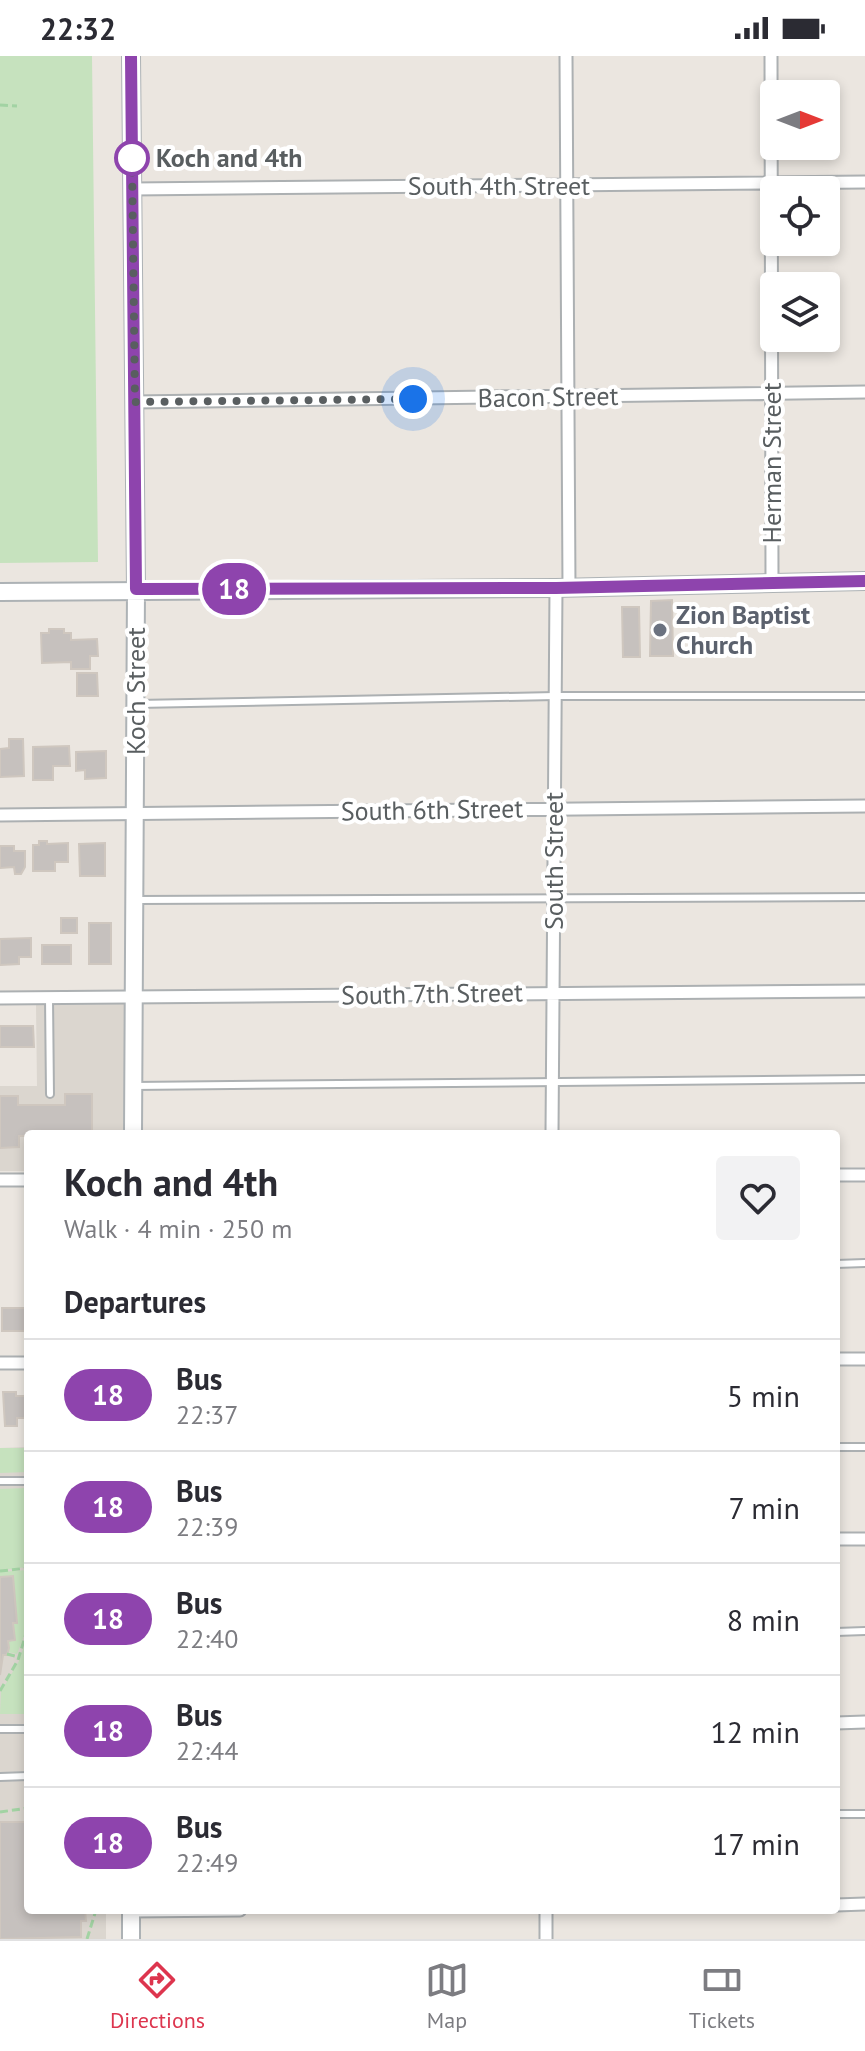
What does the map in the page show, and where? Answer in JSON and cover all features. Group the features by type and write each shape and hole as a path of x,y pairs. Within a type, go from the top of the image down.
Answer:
{"street":[{"name":"Koch Street","path":"131,56 136,589 133,1130"},
{"name":"South Street","path":"552,1130 555,696 568,397 566,56"},
{"name":"Herman Street","path":"771,56 772,176"},
{"name":"South 4th Street","path":"840,183 865,182"},
{"name":"South 4th Street","path":"133,189 760,184"},
{"name":"Herman Street","path":"772,256 772,583"},
{"name":"Bacon Street","path":"135,402 865,392"},
{"path":"0,592 562,588 865,581"},
{"name":"South 6th Street","path":"0,815 865,806"},
{"name":"South 7th Street","path":"0,998 865,991"},
{"path":"840,1175 865,1175"},
{"path":"0,1180 24,1180"},
{"path":"840,1359 865,1359"},
{"path":"0,1363 24,1363"},
{"path":"840,1539 865,1539"},
{"path":"840,1723 865,1722"},
{"path":"840,1905 865,1904"},
{"path":"131,1914 131,1939"},
{"path":"546,1914 546,1939"}],"lane":[{"path":"135,704 555,696 865,696"},
{"path":"135,900 865,897"},
{"path":"49,998 50,1094"},
{"path":"133,1086 865,1079"},
{"path":"840,1264 865,1263"},
{"path":"840,1447 865,1447"},
{"path":"0,1481 24,1481"},
{"path":"840,1632 865,1631"},
{"path":"0,1729 24,1729"},
{"path":"0,1777 24,1776"},
{"path":"840,1814 865,1814"}],"path":[{"path":"0,105 17,106"},
{"path":"0,1571 24,1568"},
{"path":"0,1691 19,1657 24,1640"},
{"path":"7,1654 19,1657"},
{"path":"0,1812 24,1809"},
{"path":"87,1939 95,1914"}],"shaded area":[{"path":"124,1004 126,1130 24,1130 24,1171 0,1171 0,1086 37,1086 36,1005"},
{"path":"24,1447 24,1914 106,1914 106,1939 0,1939 0,1448"}],"green space":[{"path":"0,56 92,56 98,562 0,563"},
{"path":"0,1448 24,1448 24,1472 0,1473"},
{"path":"24,1488 24,1567 0,1570 0,1489"},
{"path":"24,1570 24,1636 17,1654 8,1652 8,1641 14,1640 13,1623 17,1622 13,1576 0,1577 0,1572"},
{"path":"24,1646 24,1714 0,1714 1,1692"}],"building":[{"path":"672,600 673,656 650,656 651,601"},
{"path":"622,607 639,607 640,657 623,657"},
{"path":"49,629 64,629 64,633 71,633 71,640 97,639 98,656 90,656 90,669 71,669 71,662 42,663 41,633 49,633"},
{"path":"77,673 97,673 98,696 77,696"},
{"path":"9,739 23,739 24,776 0,777 0,749 9,748"},
{"path":"69,746 70,766 53,766 53,780 33,780 33,747"},
{"path":"106,751 106,778 85,779 85,770 76,771 76,752"},
{"path":"39,841 47,841 47,844 68,843 68,862 55,862 55,871 33,871 33,845 39,845"},
{"path":"105,843 105,876 80,876 79,844"},
{"path":"0,846 14,846 14,851 25,851 25,867 21,874 15,874 14,867 0,868"},
{"path":"61,918 77,918 77,933 61,933"},
{"path":"89,923 111,923 111,964 89,964"},
{"path":"31,938 31,957 19,957 19,964 0,965 0,939"},
{"path":"42,945 71,945 71,964 42,964"},
{"path":"0,1026 33,1026 34,1047 0,1047"},
{"path":"65,1094 92,1094 92,1130 24,1130 24,1136 19,1136 19,1147 0,1148 0,1096 18,1096 18,1105 65,1105"},
{"path":"2,1308 24,1308 24,1331 2,1331"},
{"path":"3,1392 16,1392 16,1396 24,1396 24,1418 17,1418 17,1426 5,1426"},
{"path":"13,1576 17,1623 13,1623 15,1640 8,1641 9,1648 7,1655 3,1655 0,1675 0,1577"},
{"path":"0,1822 24,1822 24,1914 85,1914 86,1921 81,1921 81,1937 0,1939"}],"bus line":[{"name":"18","path":"131,56 136,589 556,588 865,581"}],"place":[{"name":"Koch and 4th","path":"132,158"},
{"name":"Zion Baptist Church","path":"660,630"}],"route":[{"path":"132,158 135,402 413,399"}]}
